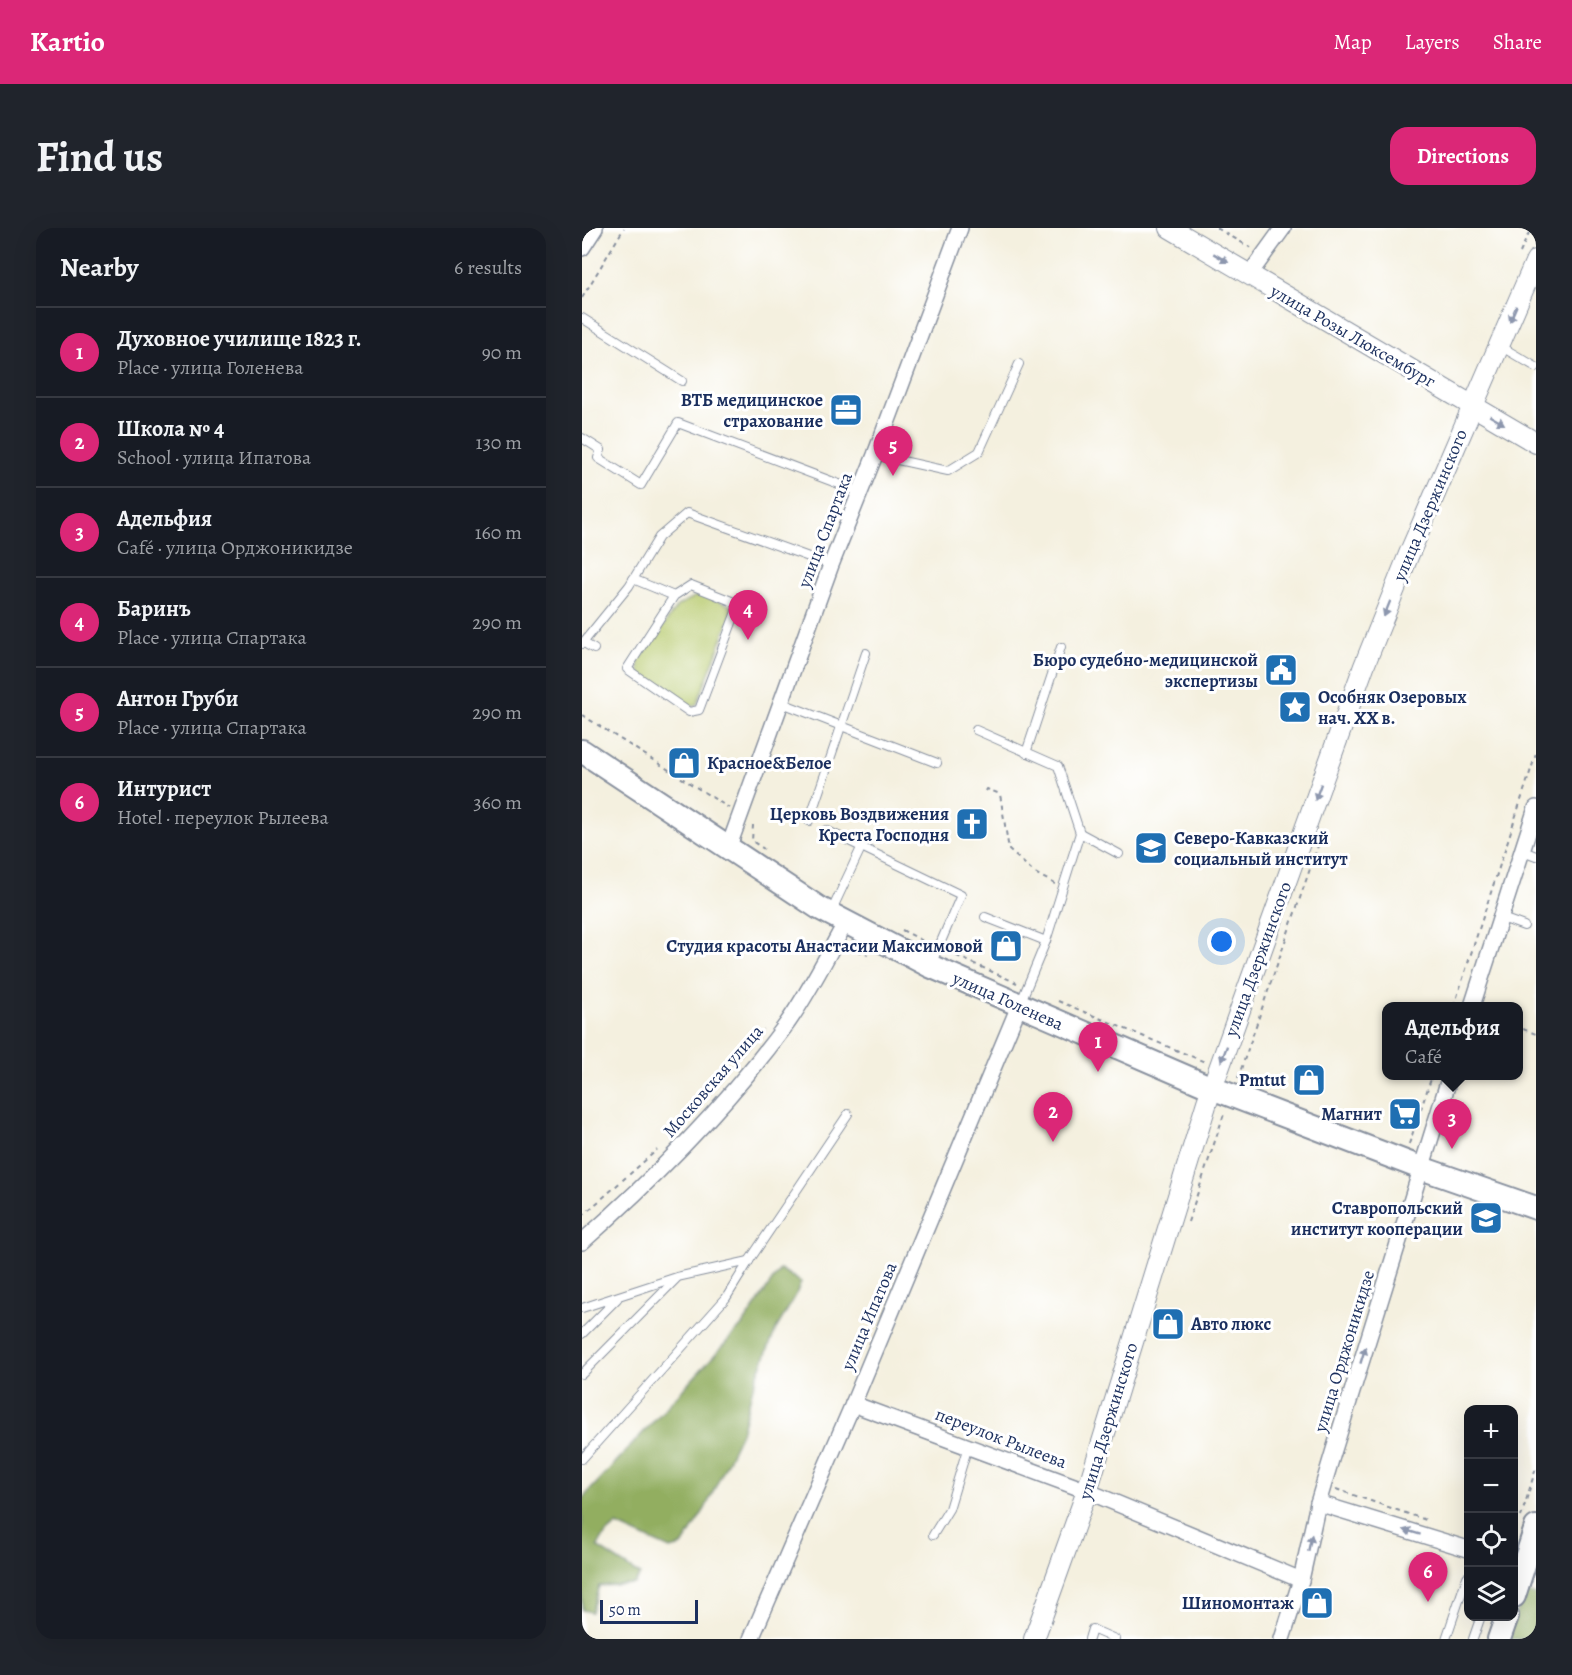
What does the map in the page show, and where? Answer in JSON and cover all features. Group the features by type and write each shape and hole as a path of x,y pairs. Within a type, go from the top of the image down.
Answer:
{"main road":[{"name":"улица Голенева","path":"582,750 729,846 796,893 838,918 930,966 1212,1088 1423,1163 1536,1208"},
{"path":"1518,1582 1528,1524"},
{"path":"1499,1639 1506,1621"}],"street":[{"path":"582,248 595,228"},
{"name":"улица Спартака","path":"729,846 831,565 960,228"},
{"name":"улица Розы Люксембург","path":"1170,228 1536,443"},
{"path":"1249,275 1283,228"},
{"name":"улица Дзержинского","path":"1034,1639 1087,1491 1212,1088 1364,666 1499,345 1527,260"},
{"path":"1473,1002 1502,918 1529,854 1536,808"},
{"name":"Московская улица","path":"582,1242 679,1151 738,1087 788,1023 838,918"},
{"name":"улица Ипатова","path":"751,1639 854,1404 1019,1006"},
{"name":"улица Орджоникидзе","path":"1282,1639 1301,1580 1318,1503 1449,1080"},
{"name":"переулок Рылеева","path":"854,1404 1087,1491 1301,1580"},
{"path":"1318,1503 1464,1548"}],"lane":[{"path":"582,318 682,381"},
{"path":"1499,345 1536,367"},
{"path":"875,455 948,471 980,452 1018,364"},
{"path":"582,438 602,450 598,458 641,485 678,423 860,492"},
{"path":"594,649 583,644 633,579 658,537 687,513 831,565"},
{"path":"633,579 674,596"},
{"path":"691,585 739,604 699,710 689,712 627,669 674,596 691,585"},
{"path":"1026,753 1061,646"},
{"path":"809,821 866,653"},
{"path":"782,703 937,763"},
{"path":"975,730 1058,766 1080,833 1046,941 1019,1006"},
{"path":"826,830 961,894 930,966"},
{"path":"1080,833 1119,854"},
{"path":"838,918 861,848"},
{"path":"985,917 1046,941"},
{"path":"1502,918 1524,926"},
{"path":"582,1459 726,1298 848,1114"},
{"path":"582,1308 677,1277 749,1261"},
{"path":"582,1374 677,1277"},
{"path":"582,1334 620,1296"},
{"path":"933,1535 949,1509 968,1446"},
{"path":"1446,1639 1464,1586"},
{"path":"1473,1639 1480,1621"},
{"path":"1089,1639 1092,1629 1115,1639"}],"path":[{"path":"582,298 624,228"},
{"path":"1217,228 1263,256"},
{"path":"1527,260 1531,228"},
{"path":"582,716 753,823 752,841 771,854"},
{"path":"1455,1002 1536,754"},
{"path":"986,791 987,789 1000,794 1009,850 1035,873 1063,887"},
{"path":"1238,1078 1323,830"},
{"path":"677,1131 769,1023"},
{"path":"1523,1029 1536,1034"},
{"path":"1423,1163 1409,1146 1431,1080"},
{"path":"582,1216 661,1148"},
{"path":"1528,1524 1536,1468"},
{"path":"1335,1490 1435,1523"}],"green space":[{"path":"700,594 732,606 733,611 697,704 691,707 640,675 638,662 677,606"},
{"path":"780,1269 801,1282 776,1329 753,1387 741,1433 705,1509 682,1546 670,1549 617,1525 605,1535 597,1547 640,1575 634,1584 599,1586 591,1612 582,1610 582,1499 744,1323"},
{"path":"1523,1591 1536,1595 1536,1639 1508,1639 1514,1621 1518,1621 1518,1607"}],"place":[{"name":"ВТБ медицинское страхование","path":"846,410"},
{"name":"Антон Груби","path":"893,476"},
{"name":"Баринъ","path":"748,640"},
{"name":"Бюро судебно-медицинской экспертизы","path":"1281,670"},
{"name":"Особняк Озеровых нач. ХХ в.","path":"1295,707"},
{"name":"Красное&Белое","path":"684,763"},
{"name":"Церковь Воздвижения Креста Господня","path":"972,824"},
{"name":"Северо-Кавказский социальный институт","path":"1151,848"},
{"name":"Студия красоты Анастасии Максимовой","path":"1006,946"},
{"name":"Духовное училище 1823 г.","path":"1098,1072"},
{"name":"Pmtut","path":"1309,1080"},
{"name":"Магнит","path":"1405,1114"},
{"name":"Школа № 4","path":"1053,1142"},
{"name":"Адельфия","path":"1452,1149"},
{"name":"Ставропольский институт кооперации","path":"1486,1218"},
{"name":"Авто люкс","path":"1168,1324"},
{"name":"Интурист","path":"1428,1602"},
{"name":"Шиномонтаж","path":"1317,1603"}]}
